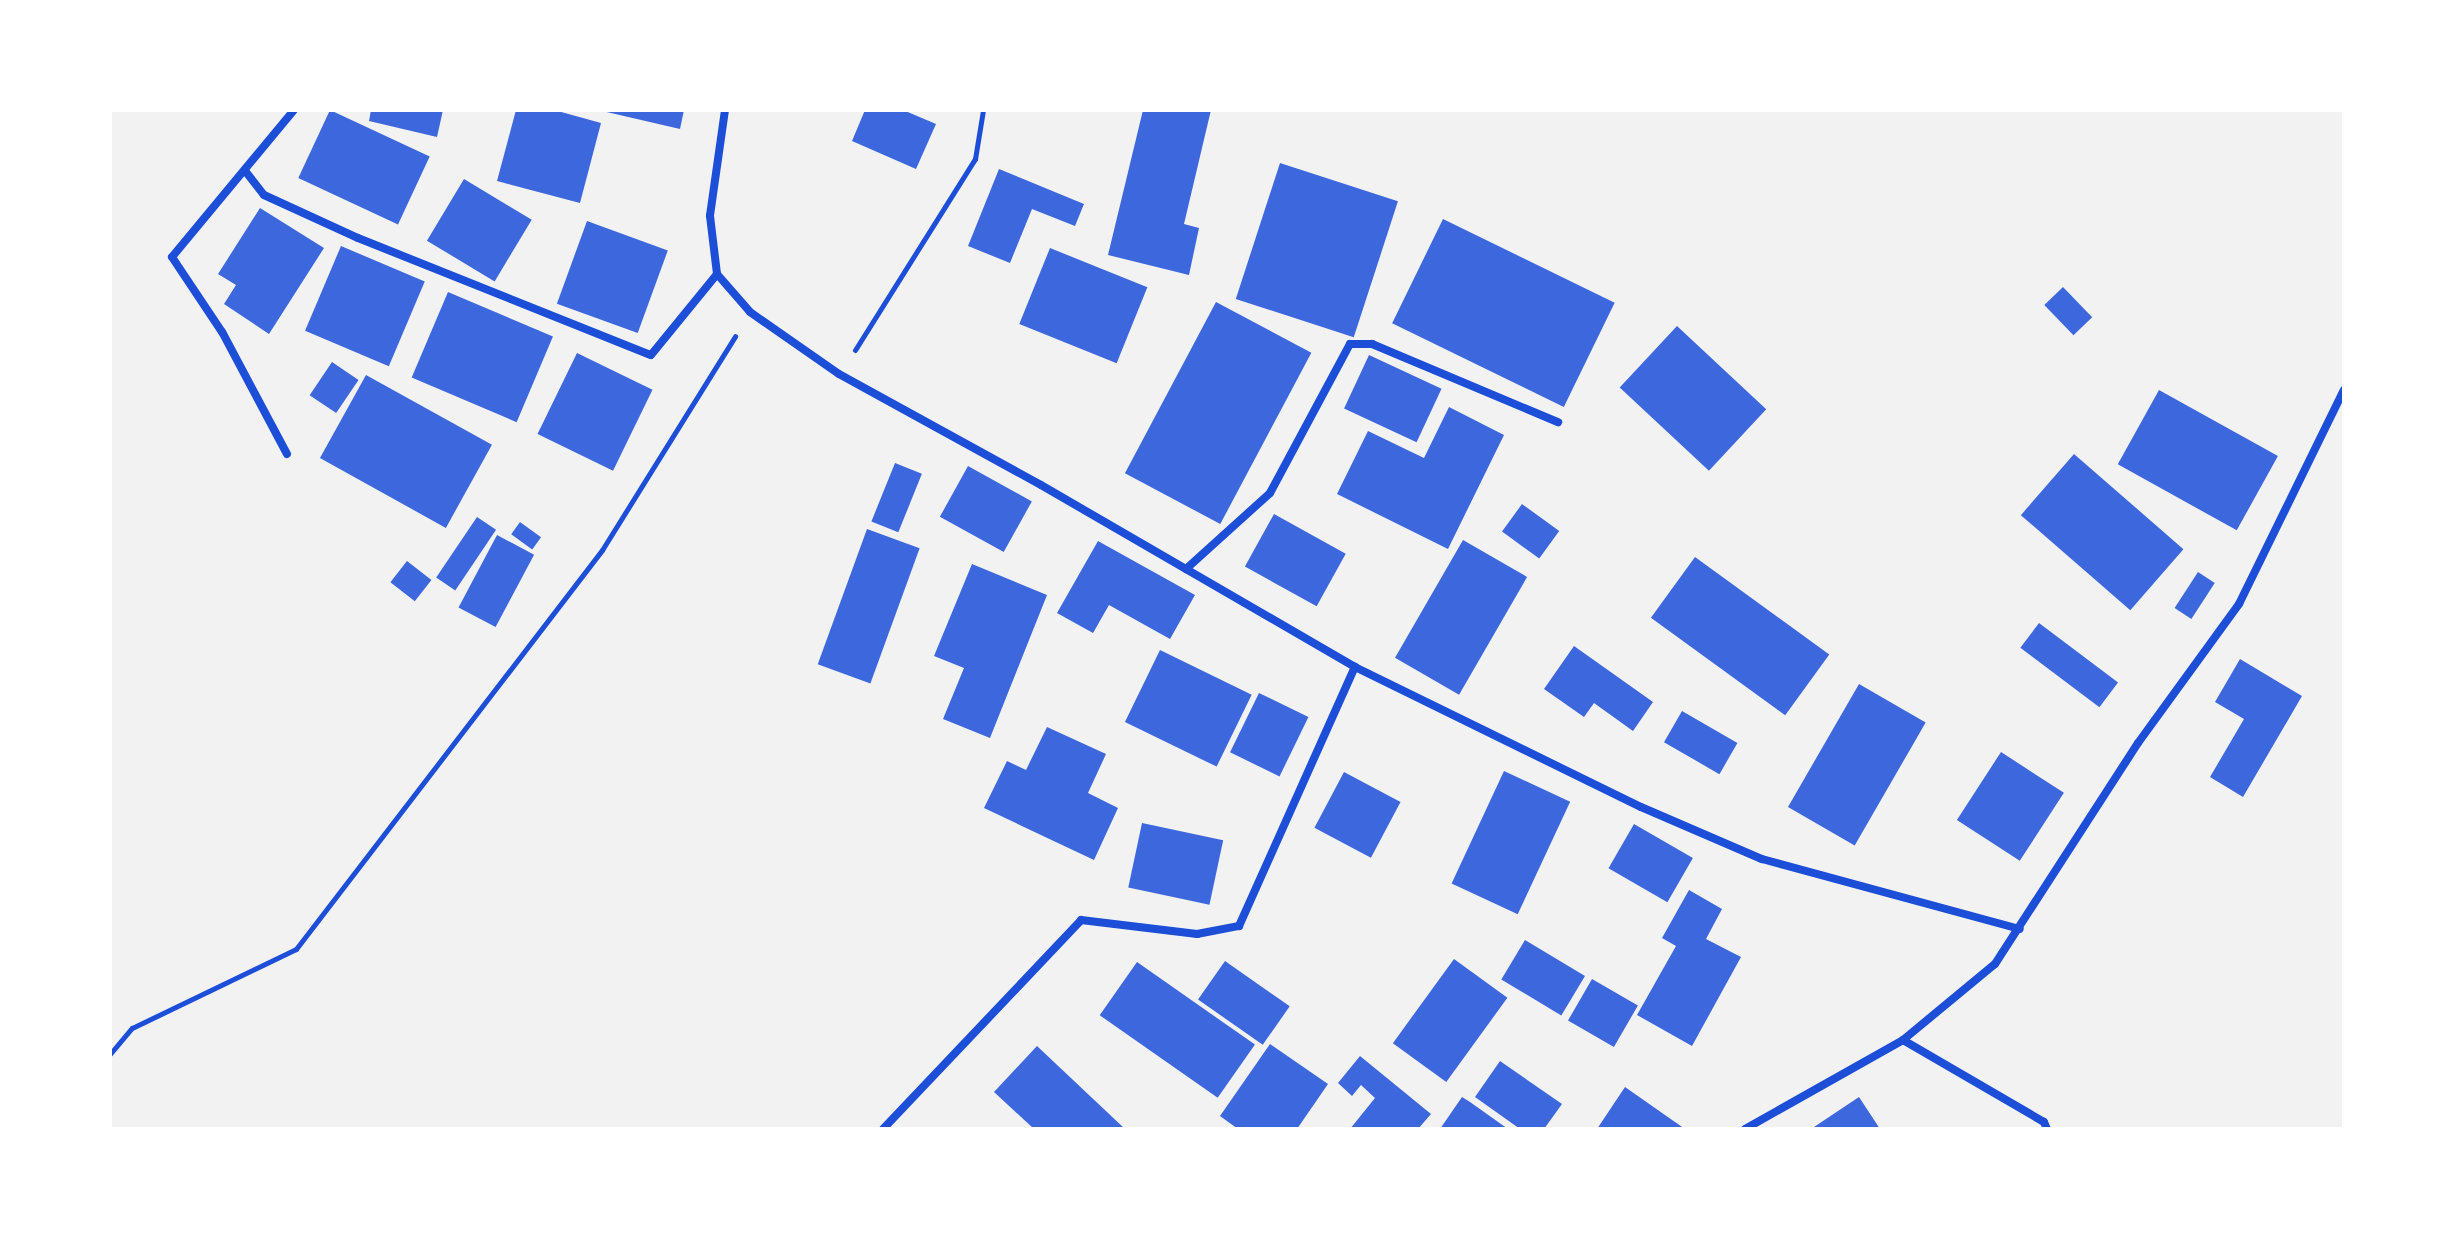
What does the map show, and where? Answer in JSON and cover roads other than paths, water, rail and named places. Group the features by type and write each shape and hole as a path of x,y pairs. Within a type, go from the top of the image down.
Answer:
{"street":[{"path":"287,454 222,332 172,257 246,172 294,110"},
{"path":"725,110 710,216 717,274 750,312 839,374 1355,667 1641,807 1762,859 2020,929"},
{"path":"246,172 264,195 358,238 651,355 717,274"},
{"path":"1186,569 1270,493 1350,344 1372,344 1558,422"},
{"path":"1745,1129 1903,1040 1995,964 2138,743 2239,604 2344,390"},
{"path":"883,1129 1081,920 1197,934 1239,926 1355,667"},
{"path":"1903,1040 2044,1122 2047,1129"}]}
